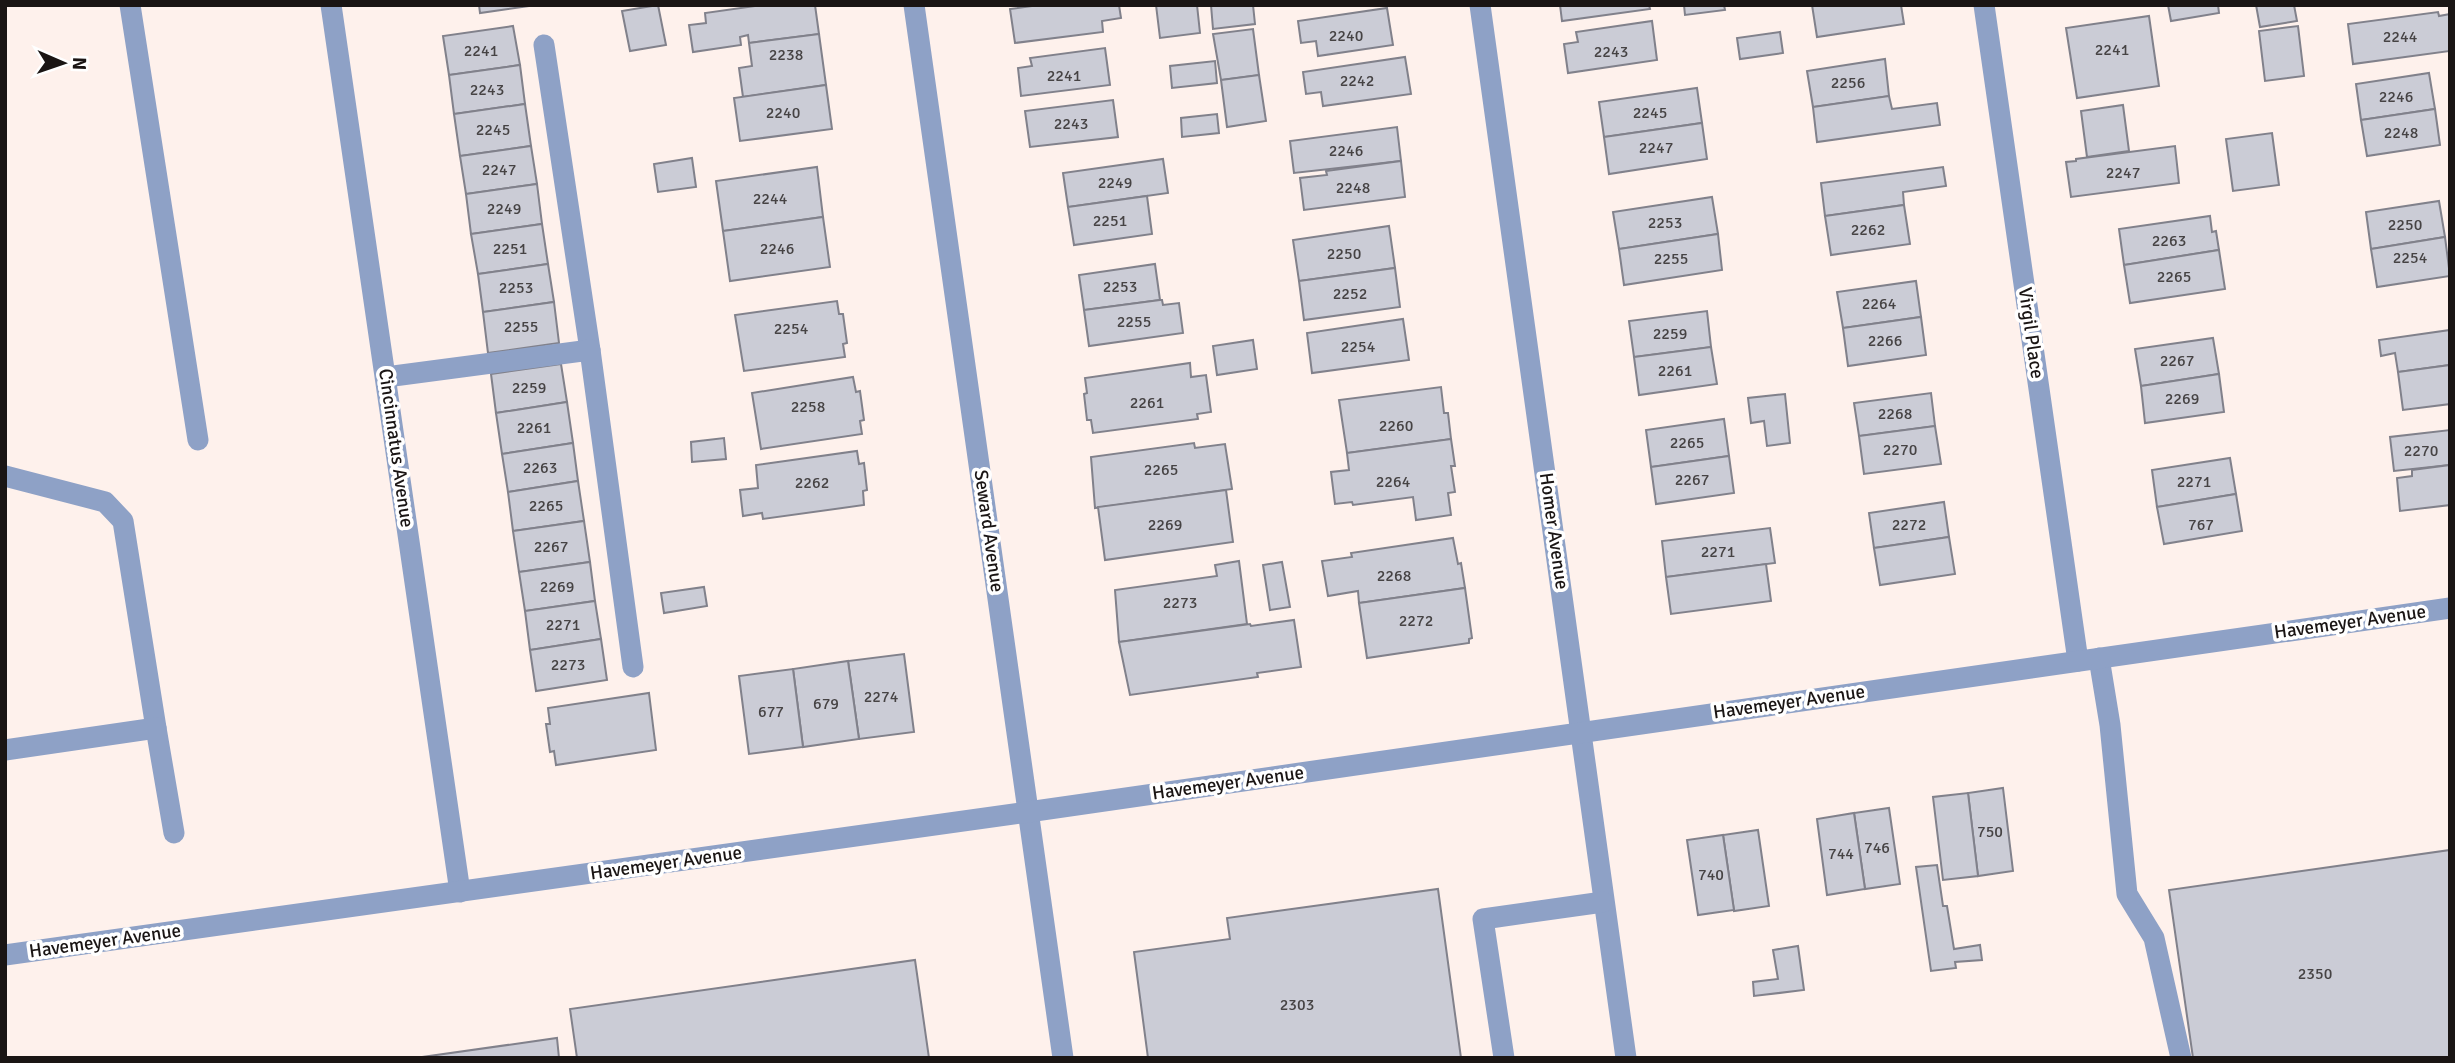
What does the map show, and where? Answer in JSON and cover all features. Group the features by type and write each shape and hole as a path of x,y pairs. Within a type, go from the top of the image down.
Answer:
{"street":[{"path":"130,5 198,440"},
{"name":"Cincinnatus Avenue","path":"331,5 460,892"},
{"name":"Seward Avenue","path":"915,5 1063,1058"},
{"name":"Homer Avenue","path":"1480,5 1626,1058"},
{"name":"Virgil Place","path":"1984,5 2078,661"},
{"path":"544,45 590,350 633,667"},
{"path":"386,377 590,350"},
{"path":"5,476 105,502 123,521 174,833"},
{"name":"Havemeyer Avenue","path":"5,955 1028,812 2450,608"},
{"path":"2099,658 2110,725 2127,894 2154,938 2181,1058"},
{"path":"5,750 156,728"},
{"path":"1504,1058 1483,919 1603,902"}],"building":[{"path":"479,5 536,5 480,13"},
{"path":"658,5 666,45 630,51 622,11"},
{"path":"762,5 815,5 819,34 749,43 748,35 740,37 741,45 693,52 689,25 706,23 705,13"},
{"path":"1039,5 1119,5 1121,18 1102,21 1103,32 1015,43 1010,9"},
{"path":"1156,5 1197,5 1200,33 1160,38"},
{"path":"1211,5 1253,5 1255,24 1213,29"},
{"path":"1560,5 1649,5 1650,9 1562,21"},
{"path":"1684,5 1724,5 1725,10 1685,15"},
{"path":"1812,5 1901,5 1904,24 1817,37"},
{"path":"2168,5 2218,5 2219,13 2171,21"},
{"path":"2256,5 2294,5 2297,21 2260,27"},
{"path":"1387,8 1393,45 1318,56 1316,41 1301,43 1298,21"},
{"path":"2438,12 2439,16 2450,14 2450,51 2353,64 2348,24"},
{"path":"2149,16 2159,86 2077,98 2066,28"},
{"path":"1652,21 1657,60 1568,73 1564,44 1578,42 1576,32"},
{"path":"513,26 520,65 449,75 443,36"},
{"path":"2298,26 2304,76 2265,81 2259,31"},
{"path":"1253,29 1259,75 1221,80 1213,34"},
{"path":"1780,32 1783,53 1740,59 1737,38"},
{"path":"819,34 826,85 743,97 739,68 752,66 749,43"},
{"path":"1105,48 1110,85 1021,96 1018,68 1032,66 1030,58"},
{"path":"1405,57 1411,94 1323,106 1321,92 1306,94 1303,72"},
{"path":"1885,59 1889,96 1813,107 1807,71"},
{"path":"1215,61 1217,83 1172,88 1170,66"},
{"path":"520,65 525,104 454,114 449,75"},
{"path":"2429,73 2435,109 2361,120 2356,84"},
{"path":"1259,75 1266,121 1227,127 1221,80"},
{"path":"826,85 832,129 740,141 734,98"},
{"path":"1697,88 1702,123 1604,137 1599,102"},
{"path":"1889,96 1892,109 1937,103 1940,125 1817,142 1813,107"},
{"path":"1113,100 1118,137 1030,147 1025,111"},
{"path":"525,104 531,146 460,156 454,114"},
{"path":"2123,105 2129,151 2087,157 2081,111"},
{"path":"2435,109 2440,145 2367,156 2361,120"},
{"path":"1217,114 1219,133 1182,137 1181,118"},
{"path":"1702,123 1707,159 1609,174 1604,137"},
{"path":"1397,127 1401,161 1294,173 1290,141"},
{"path":"2272,133 2279,185 2233,191 2226,139"},
{"path":"531,146 537,184 466,194 460,156"},
{"path":"2175,146 2179,183 2071,197 2066,162"},
{"path":"692,158 696,187 658,192 654,164"},
{"path":"1163,159 1168,193 1068,207 1063,173"},
{"path":"1401,161 1405,197 1304,210 1300,178 1327,175 1326,171"},
{"path":"817,167 823,217 723,231 716,181"},
{"path":"1943,167 1946,186 1903,192 1904,205 1825,216 1821,183"},
{"path":"537,184 542,224 471,234 466,194"},
{"path":"1147,196 1152,234 1074,245 1068,207"},
{"path":"1712,197 1718,234 1619,249 1613,212"},
{"path":"2439,201 2445,237 2371,249 2366,212"},
{"path":"1904,205 1910,244 1831,255 1825,216"},
{"path":"2210,216 2212,232 2216,231 2219,250 2124,265 2119,229"},
{"path":"823,217 830,267 730,281 723,231"},
{"path":"542,224 548,264 478,274 471,234"},
{"path":"1389,226 1395,268 1299,281 1293,240"},
{"path":"1718,234 1722,270 1624,285 1619,249"},
{"path":"2445,237 2450,276 2377,287 2371,249"},
{"path":"2219,250 2225,289 2130,303 2124,265"},
{"path":"548,264 554,302 483,312 478,274"},
{"path":"1155,264 1160,300 1084,310 1079,275"},
{"path":"1395,268 1400,307 1304,320 1299,281"},
{"path":"1916,281 1921,317 1843,328 1837,292"},
{"path":"1162,300 1163,305 1179,303 1183,333 1089,346 1084,310"},
{"path":"837,301 839,314 843,314 847,343 843,344 845,357 744,371 735,315"},
{"path":"554,302 559,343 488,353 483,312"},
{"path":"1707,311 1711,347 1634,357 1629,321"},
{"path":"1921,317 1926,355 1848,366 1843,328"},
{"path":"1403,319 1409,360 1312,373 1307,333"},
{"path":"2450,330 2450,365 2398,372 2395,353 2381,356 2379,340"},
{"path":"2213,338 2219,374 2141,386 2135,349"},
{"path":"1253,340 1257,369 1217,375 1213,346"},
{"path":"1711,347 1717,384 1639,395 1634,357"},
{"path":"1190,363 1191,377 1206,375 1211,412 1197,414 1198,419 1093,433 1091,420 1087,420 1085,378"},
{"path":"561,364 567,402 496,413 491,374"},
{"path":"2450,365 2450,404 2403,410 2398,372"},
{"path":"2219,374 2224,412 2145,423 2141,386"},
{"path":"853,377 856,392 860,391 864,420 860,421 862,434 761,449 752,393"},
{"path":"1441,387 1451,439 1347,453 1339,400"},
{"path":"1931,393 1935,426 1859,436 1854,403"},
{"path":"1785,394 1790,443 1767,446 1764,421 1751,423 1748,398"},
{"path":"567,402 573,443 502,454 496,413"},
{"path":"1724,419 1729,456 1651,467 1646,430"},
{"path":"1935,426 1941,464 1864,474 1859,436"},
{"path":"2450,430 2450,465 2394,471 2390,437"},
{"path":"724,438 726,459 692,462 691,442"},
{"path":"1451,439 1455,492 1448,493 1451,515 1416,520 1413,497 1353,505 1352,502 1335,504 1331,472 1349,470 1347,453"},
{"path":"573,443 578,481 508,492 502,454"},
{"path":"1194,443 1195,448 1225,444 1232,489 1095,508 1091,457"},
{"path":"857,451 859,464 864,463 867,490 863,491 864,505 763,519 762,513 743,516 740,490 758,488 756,465"},
{"path":"1729,456 1734,493 1656,504 1651,467"},
{"path":"2230,458 2236,494 2157,507 2152,470"},
{"path":"2450,465 2450,505 2400,511 2397,478 2412,476 2412,470"},
{"path":"578,481 584,521 513,531 508,492"},
{"path":"1226,490 1233,542 1105,560 1098,507"},
{"path":"2236,494 2242,531 2164,544 2157,507"},
{"path":"1944,502 1949,537 1874,548 1869,513"},
{"path":"584,521 590,562 519,572 513,531"},
{"path":"1770,528 1775,563 1666,577 1662,541"},
{"path":"1949,537 1955,574 1880,585 1874,548"},
{"path":"1453,538 1465,588 1359,603 1358,591 1328,596 1322,561 1352,557 1351,553"},
{"path":"1239,561 1247,624 1119,642 1115,590 1217,576 1215,565"},
{"path":"590,562 595,601 525,611 519,572"},
{"path":"1282,562 1290,607 1270,610 1263,565"},
{"path":"1766,564 1771,601 1671,614 1666,577"},
{"path":"704,587 707,606 664,613 661,593"},
{"path":"1465,588 1472,638 1469,643 1367,658 1359,603"},
{"path":"595,601 601,639 530,650 525,611"},
{"path":"1294,620 1301,667 1257,673 1258,677 1130,695 1119,642"},
{"path":"601,639 607,680 536,691 530,650"},
{"path":"904,654 914,732 859,739 848,661"},
{"path":"848,661 859,739 803,747 793,669"},
{"path":"793,669 803,747 749,754 739,676"},
{"path":"649,693 656,750 556,765 554,751 550,752 546,724 550,724 548,708"},
{"path":"2003,788 2013,871 1978,876 1968,793"},
{"path":"1968,793 1978,876 1943,880 1933,797"},
{"path":"1889,808 1900,884 1865,889 1854,813"},
{"path":"1854,813 1865,889 1827,895 1817,819"},
{"path":"1758,830 1769,906 1734,911 1723,835"},
{"path":"1723,835 1734,910 1698,915 1687,840"},
{"path":"2450,850 2450,1058 2193,1058 2169,890"},
{"path":"1937,865 1943,906 1947,906 1954,949 1980,945 1982,960 1955,962 1956,968 1931,971 1916,867"},
{"path":"1438,889 1461,1058 1148,1058 1134,952 1230,939 1227,918"},
{"path":"1798,946 1804,990 1754,996 1753,982 1778,979 1773,950"},
{"path":"915,960 929,1058 577,1058 570,1009"},
{"path":"557,1038 559,1058 415,1058"}]}
